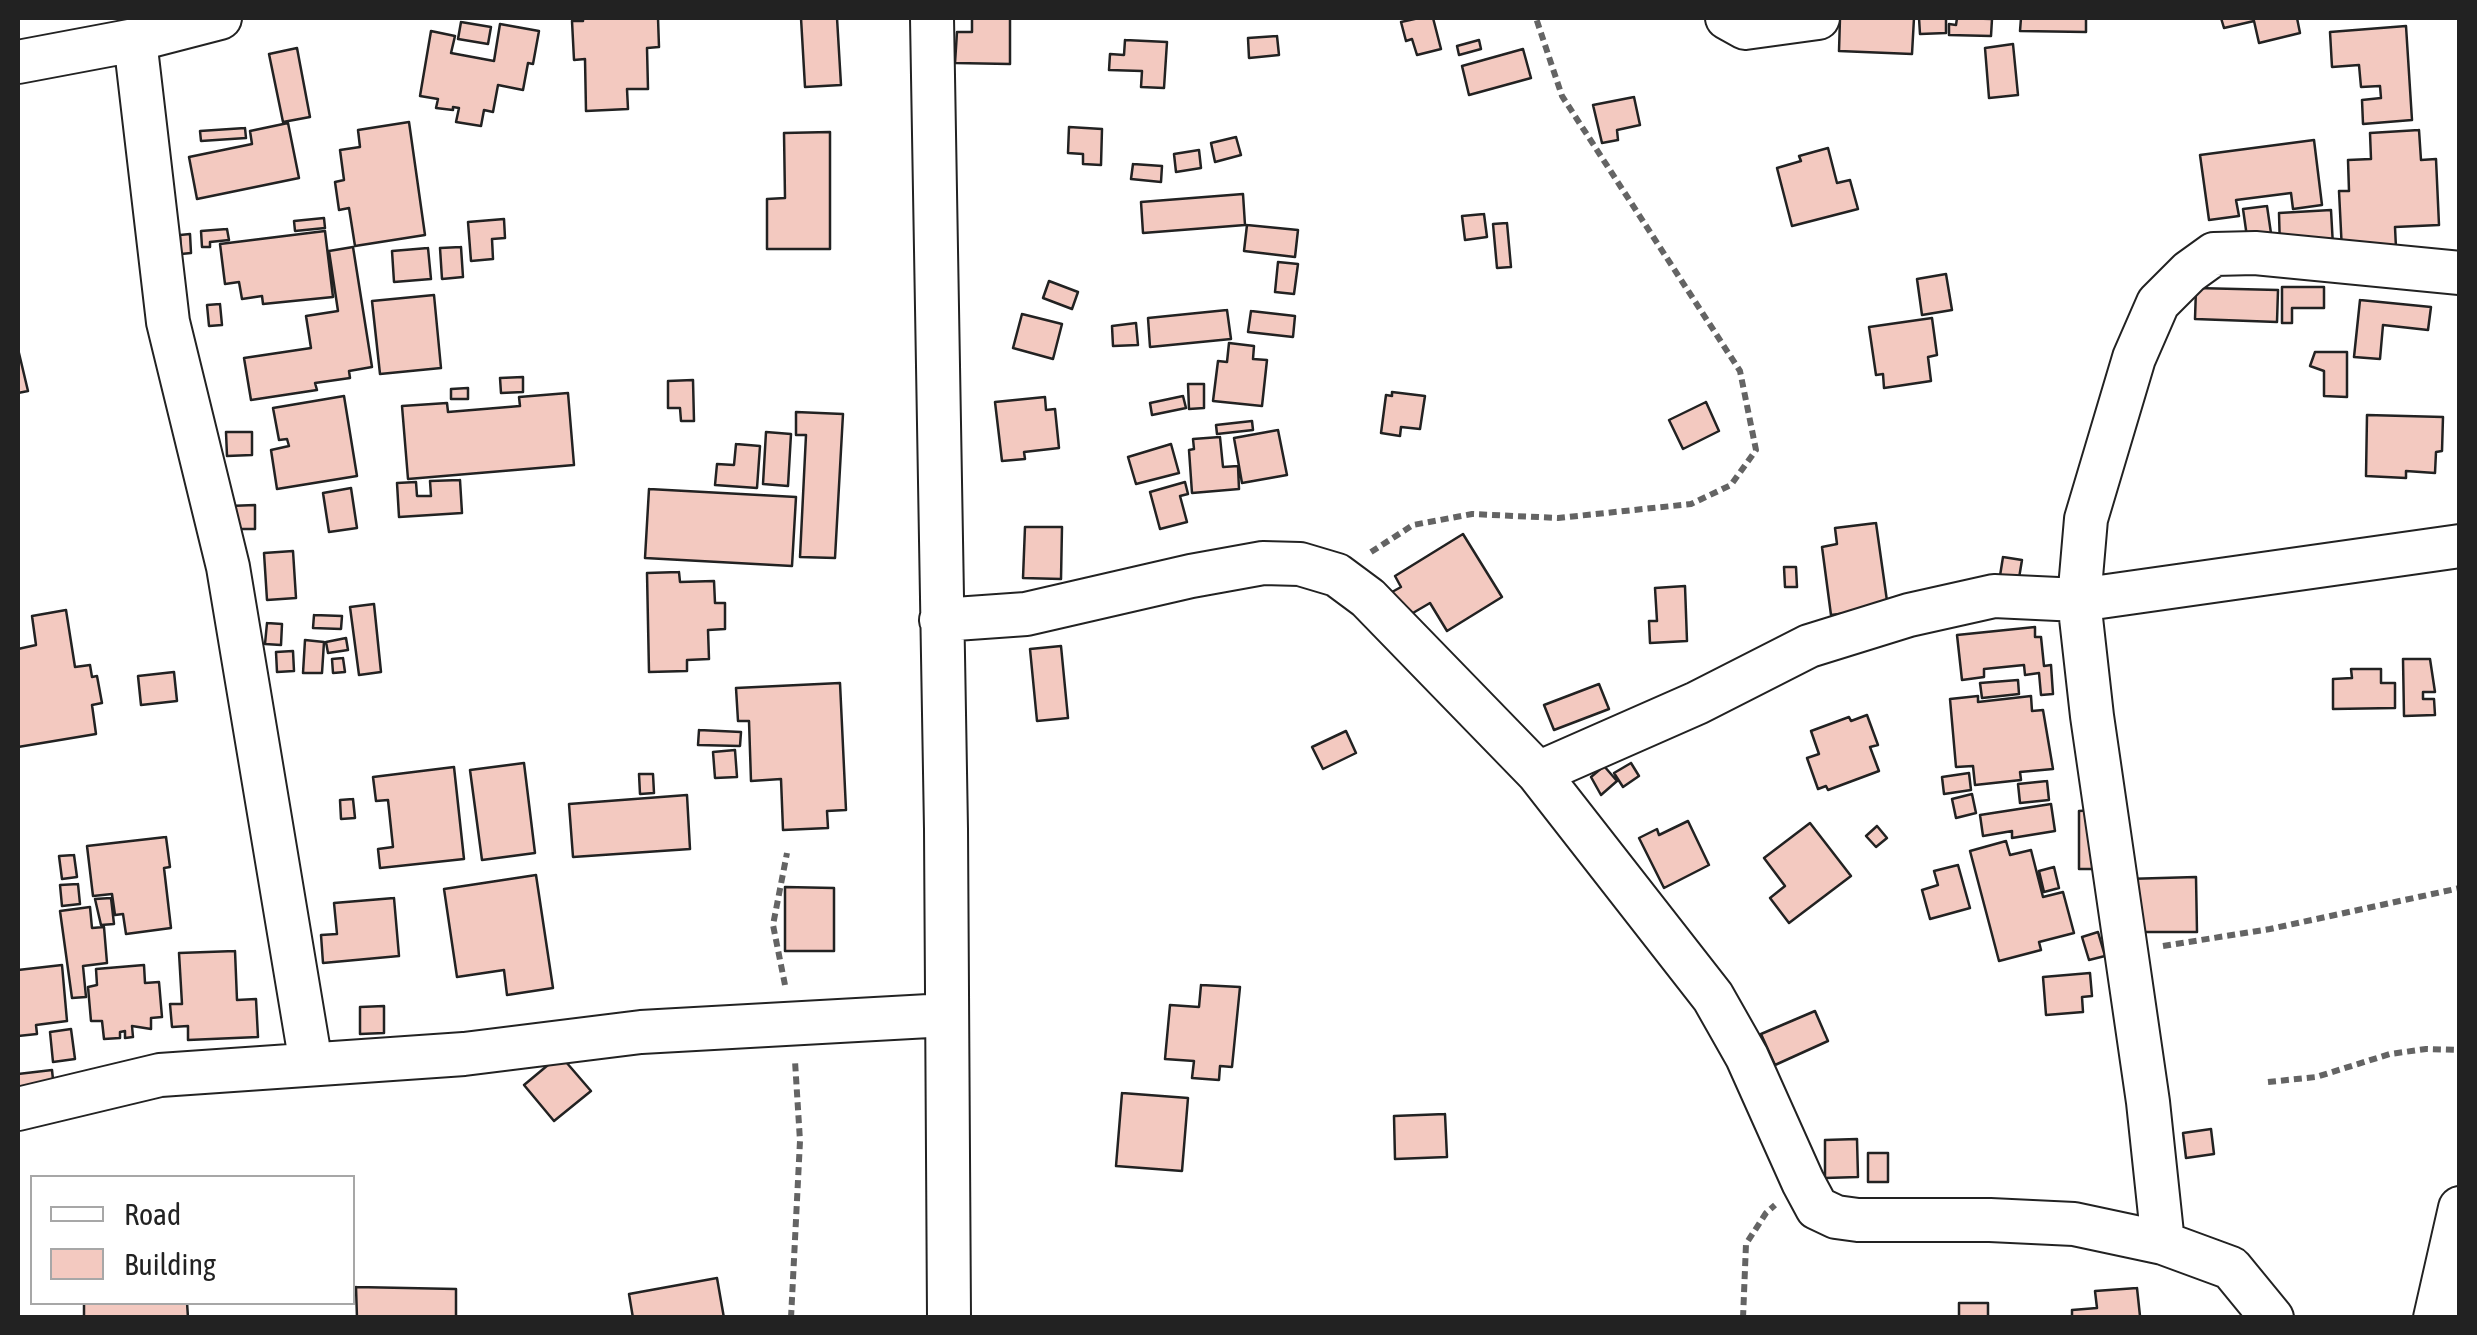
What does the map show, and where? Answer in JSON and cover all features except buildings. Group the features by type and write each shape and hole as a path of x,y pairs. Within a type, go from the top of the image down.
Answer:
{"street":[{"path":"18,62 135,40 220,18"},
{"path":"932,18 950,1318"},
{"path":"1727,18 1745,28 1818,18"},
{"path":"135,40 168,322 228,567 311,1064"},
{"path":"2164,1243 2078,600 2086,519 2134,358 2158,303 2214,254 2255,253 2460,273"},
{"path":"1538,773 1697,703 1809,646 1909,615 1994,596 2078,600 2460,546"},
{"path":"941,620 1026,614 1263,563 1300,564 1337,575 1368,598 1538,773 1714,997 1748,1057 1802,1182 1818,1208 1836,1218 2074,1224 2164,1243 2231,1268 2272,1318"},
{"path":"18,1109 160,1075 464,1054 641,1032 947,1016"},
{"path":"2435,1318 2454,1263 2460,1208"}],"path":[{"path":"1337,575 1413,525 1472,514 1558,518 1691,504 1730,485 1756,450 1740,371 1562,96 1536,18"},
{"path":"787,854 773,925 793,1025 800,1141 791,1318"},
{"path":"2127,951 2270,930 2460,888"},
{"path":"2268,1082 2316,1077 2390,1054 2460,1050"},
{"path":"1742,1318 1746,1244 1766,1213 1802,1182"}]}
